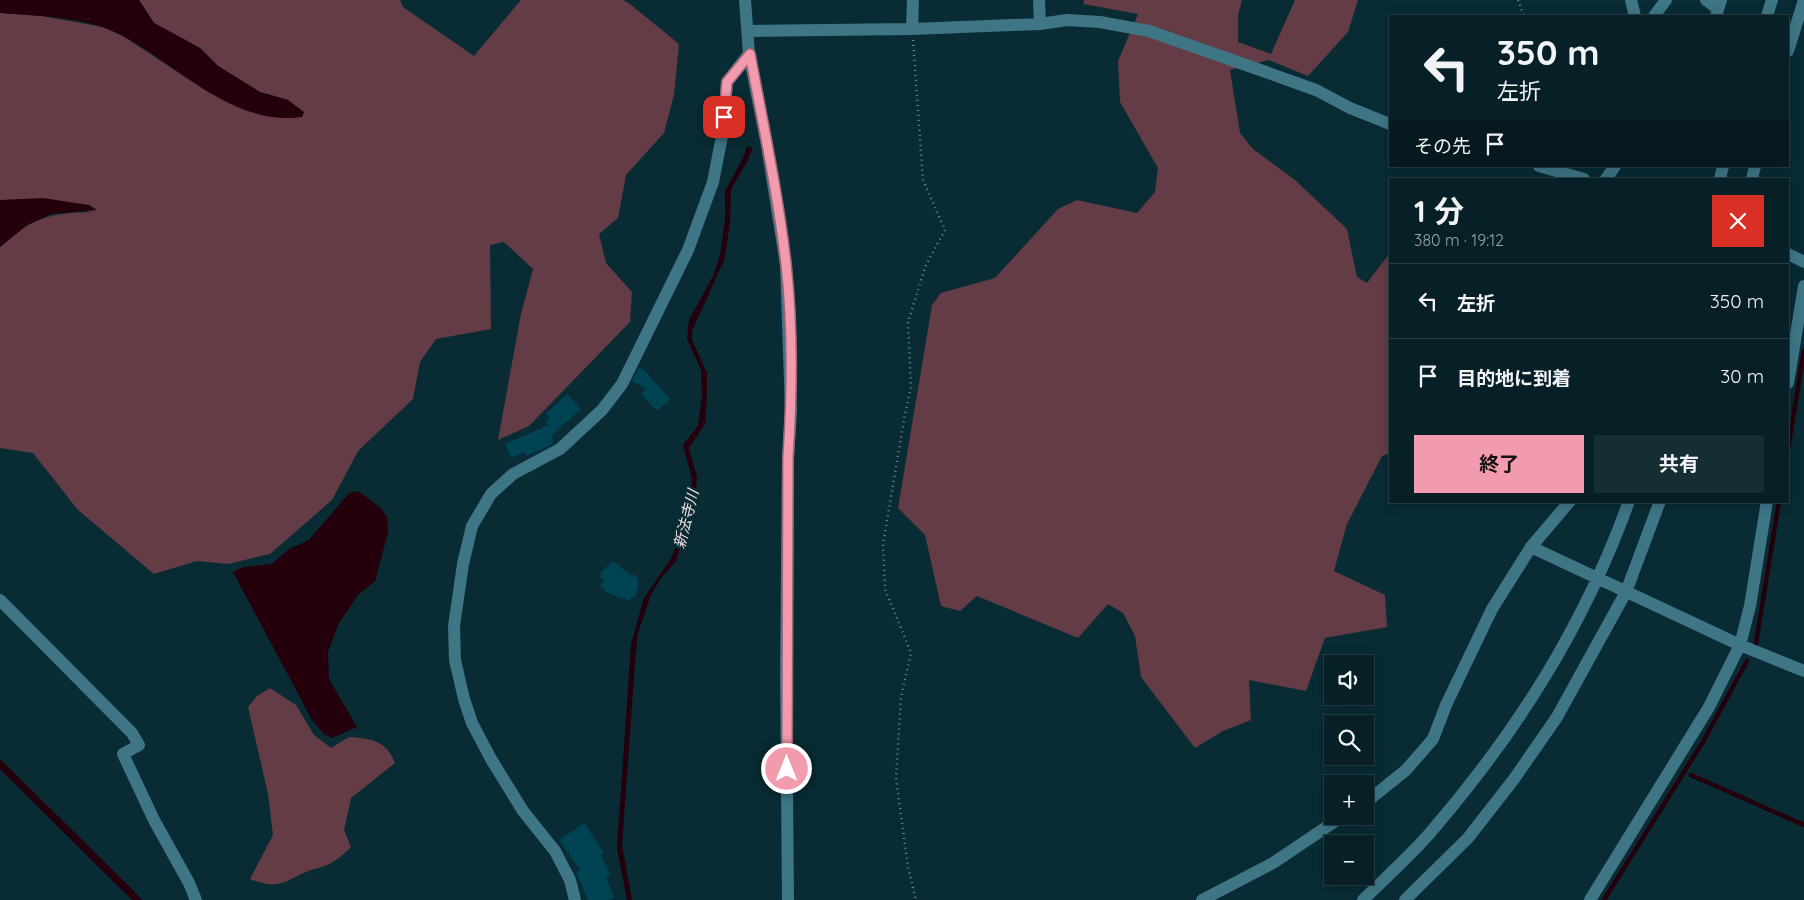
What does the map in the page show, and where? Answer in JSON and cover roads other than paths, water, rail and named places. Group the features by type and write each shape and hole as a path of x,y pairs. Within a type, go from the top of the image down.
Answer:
{"street":[{"path":"745,0 750,54 786,265 791,411 788,458 786,675 788,900"},
{"path":"912,29 913,0"},
{"path":"1040,0 1040,24"},
{"path":"1630,0 1635,15"},
{"path":"1655,15 1666,0"},
{"path":"1706,0 1718,8"},
{"path":"1767,15 1772,0"},
{"path":"1789,48 1804,0"},
{"path":"748,31 912,29 1040,24 1067,20 1100,22 1149,31 1316,90 1350,108 1389,124"},
{"path":"575,900 570,880 555,851 523,811 491,759 472,722 464,699 455,660 454,626 463,564 472,526 491,494 513,474 560,449 602,410 622,384 688,250 713,182 723,131 727,82 750,54"},
{"path":"1542,167 1581,178"},
{"path":"1607,178 1614,167"},
{"path":"1789,254 1804,262"},
{"path":"1789,377 1804,286"},
{"path":"1374,796 1406,770 1433,739 1446,705 1492,609 1532,547 1568,503"},
{"path":"1363,900 1429,834 1500,746 1544,681 1598,579 1628,503"},
{"path":"1405,900 1468,838 1514,779 1558,716 1626,592 1659,503"},
{"path":"1590,900 1710,707 1740,645 1750,606 1767,503"},
{"path":"1532,547 1740,645 1804,671"},
{"path":"0,600 132,733 139,746 123,754 154,820 189,883 196,900"},
{"path":"1202,900 1273,863 1330,825"}],"water":[{"path":"0,0 139,0 154,23 200,48 218,66 260,92 288,100 304,112 302,117 277,118 253,113 207,91 143,48 110,30 63,18 0,13"},
{"name":"新法寺川","path":"747,146 753,148 731,189 730,222 725,258 692,331 692,340 707,373 705,424 689,448 697,477 695,502 676,561 661,578 651,595 638,633 622,845 632,900 627,900 617,848 631,644 644,598 670,560 676,547 691,497 692,479 683,445 698,426 702,396 701,370 687,339 689,320 713,276 720,255 725,220 725,191 743,158"},
{"path":"43,198 89,205 97,210 51,214 26,226 0,247 0,200"},
{"path":"358,491 380,507 387,517 388,533 375,581 358,595 339,623 328,652 329,679 357,727 332,738 324,734 312,720 233,572 243,567 272,564 289,549 309,540 349,493"},
{"path":"0,759 142,900 132,900 0,769"}],"waterway":[{"path":"1789,444 1804,350"},
{"path":"1756,643 1779,503"},
{"path":"1604,900 1704,740 1747,661"},
{"path":"1691,775 1804,825"}]}
